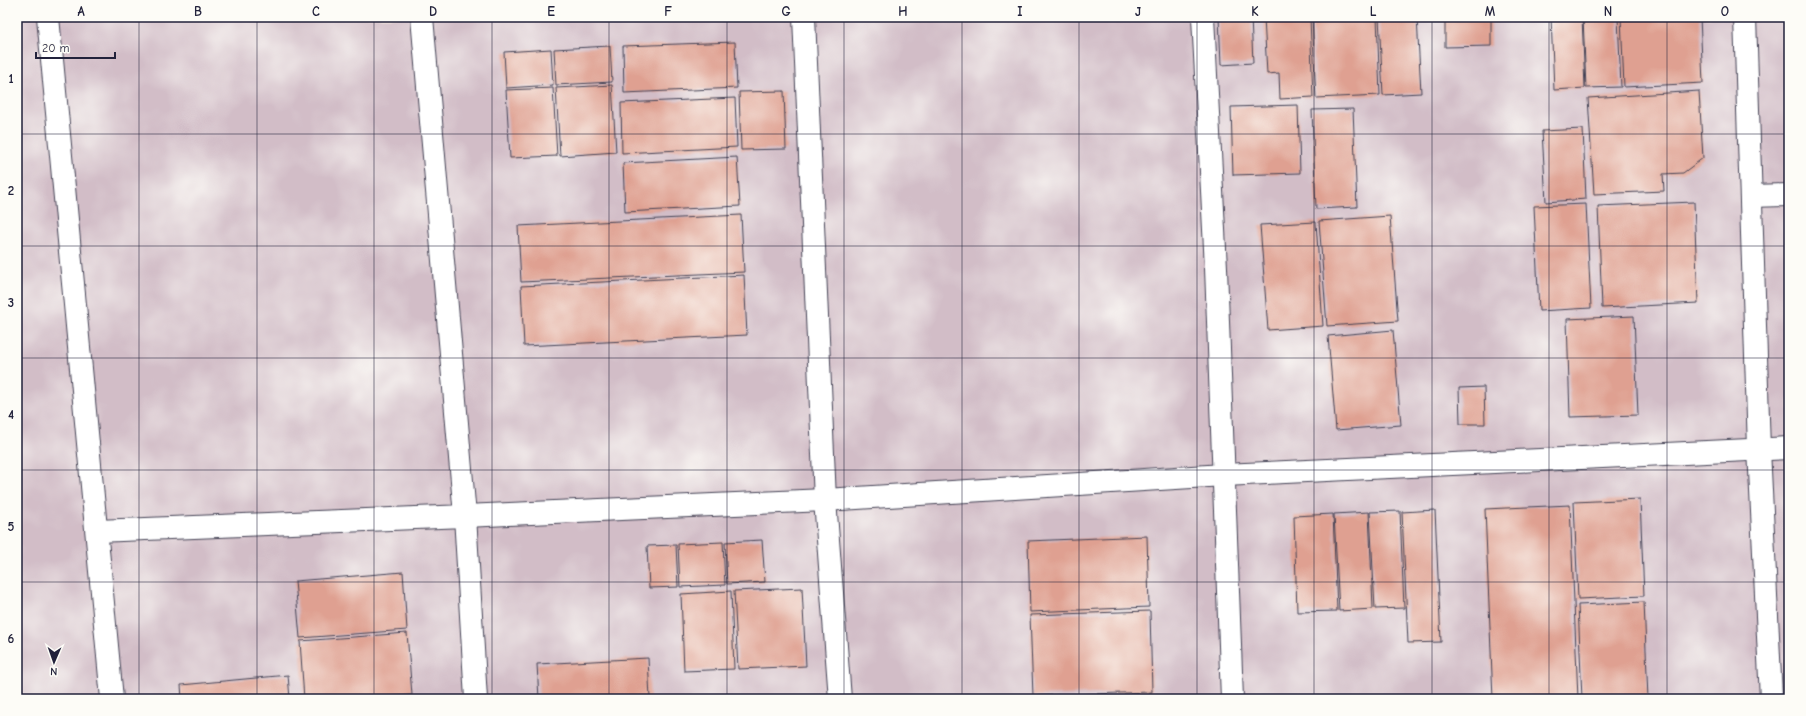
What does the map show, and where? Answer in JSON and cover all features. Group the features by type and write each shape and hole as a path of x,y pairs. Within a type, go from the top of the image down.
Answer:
{"street":[{"path":"48,17 112,699"},
{"path":"422,17 465,516 476,699"},
{"path":"804,17 825,500 840,699"},
{"path":"1203,17 1224,475 1232,699"},
{"path":"1745,17 1759,449 1777,698"},
{"path":"1751,196 1789,195"},
{"path":"97,531 825,500 1224,475 1789,448"}],"shaded area":[{"path":"17,17 1789,17 1789,699 17,699"}],"building":[{"path":"1219,17 1251,17 1253,63 1221,65"},
{"path":"1264,17 1310,17 1313,97 1280,99 1279,73 1267,74"},
{"path":"1312,17 1377,17 1380,95 1316,98"},
{"path":"1379,17 1417,17 1421,93 1383,95"},
{"path":"1445,17 1491,17 1491,46 1445,47"},
{"path":"1551,17 1582,17 1585,88 1554,90"},
{"path":"1583,17 1618,17 1621,87 1586,88"},
{"path":"1621,17 1700,17 1703,83 1624,87"},
{"path":"735,42 737,88 624,93 623,46"},
{"path":"610,46 612,82 556,85 554,49"},
{"path":"551,49 553,85 506,88 504,52"},
{"path":"612,85 616,152 560,156 556,88"},
{"path":"553,88 557,156 510,158 506,90"},
{"path":"784,91 786,149 741,150 739,92"},
{"path":"1699,91 1703,158 1683,173 1663,174 1664,191 1594,194 1588,98"},
{"path":"735,98 737,147 622,153 621,103"},
{"path":"1298,105 1300,173 1233,175 1231,107"},
{"path":"1353,109 1357,207 1316,209 1312,110"},
{"path":"1583,129 1586,199 1546,202 1542,131"},
{"path":"737,157 740,206 625,212 623,163"},
{"path":"1694,202 1698,303 1602,308 1598,206"},
{"path":"1586,204 1591,308 1539,311 1534,206"},
{"path":"741,215 744,272 521,282 518,226"},
{"path":"1390,216 1398,321 1327,326 1319,221"},
{"path":"1316,222 1323,326 1268,330 1260,225"},
{"path":"744,275 747,335 524,346 521,286"},
{"path":"1634,316 1638,415 1570,417 1567,319"},
{"path":"1393,330 1401,425 1336,430 1328,336"},
{"path":"1484,387 1485,424 1460,424 1459,388"},
{"path":"1640,499 1644,596 1578,599 1574,502"},
{"path":"1570,505 1578,699 1493,699 1485,509"},
{"path":"1435,510 1441,642 1408,643 1402,512"},
{"path":"1400,511 1404,608 1375,609 1370,512"},
{"path":"1369,512 1373,609 1339,611 1334,514"},
{"path":"1333,514 1337,611 1297,612 1294,516"},
{"path":"1147,536 1149,607 1030,612 1028,541"},
{"path":"762,540 765,582 727,584 725,542"},
{"path":"723,542 725,585 680,587 678,544"},
{"path":"676,545 678,587 649,588 647,546"},
{"path":"403,572 407,630 300,638 295,581"},
{"path":"802,588 806,666 738,669 734,591"},
{"path":"731,591 734,669 684,671 681,594"},
{"path":"1644,602 1648,699 1582,699 1578,605"},
{"path":"1150,611 1152,692 1033,696 1030,615"},
{"path":"407,633 412,695 355,699 304,699 300,641"},
{"path":"648,658 650,699 539,699 537,664"},
{"path":"288,675 290,699 182,699 181,685"}]}
